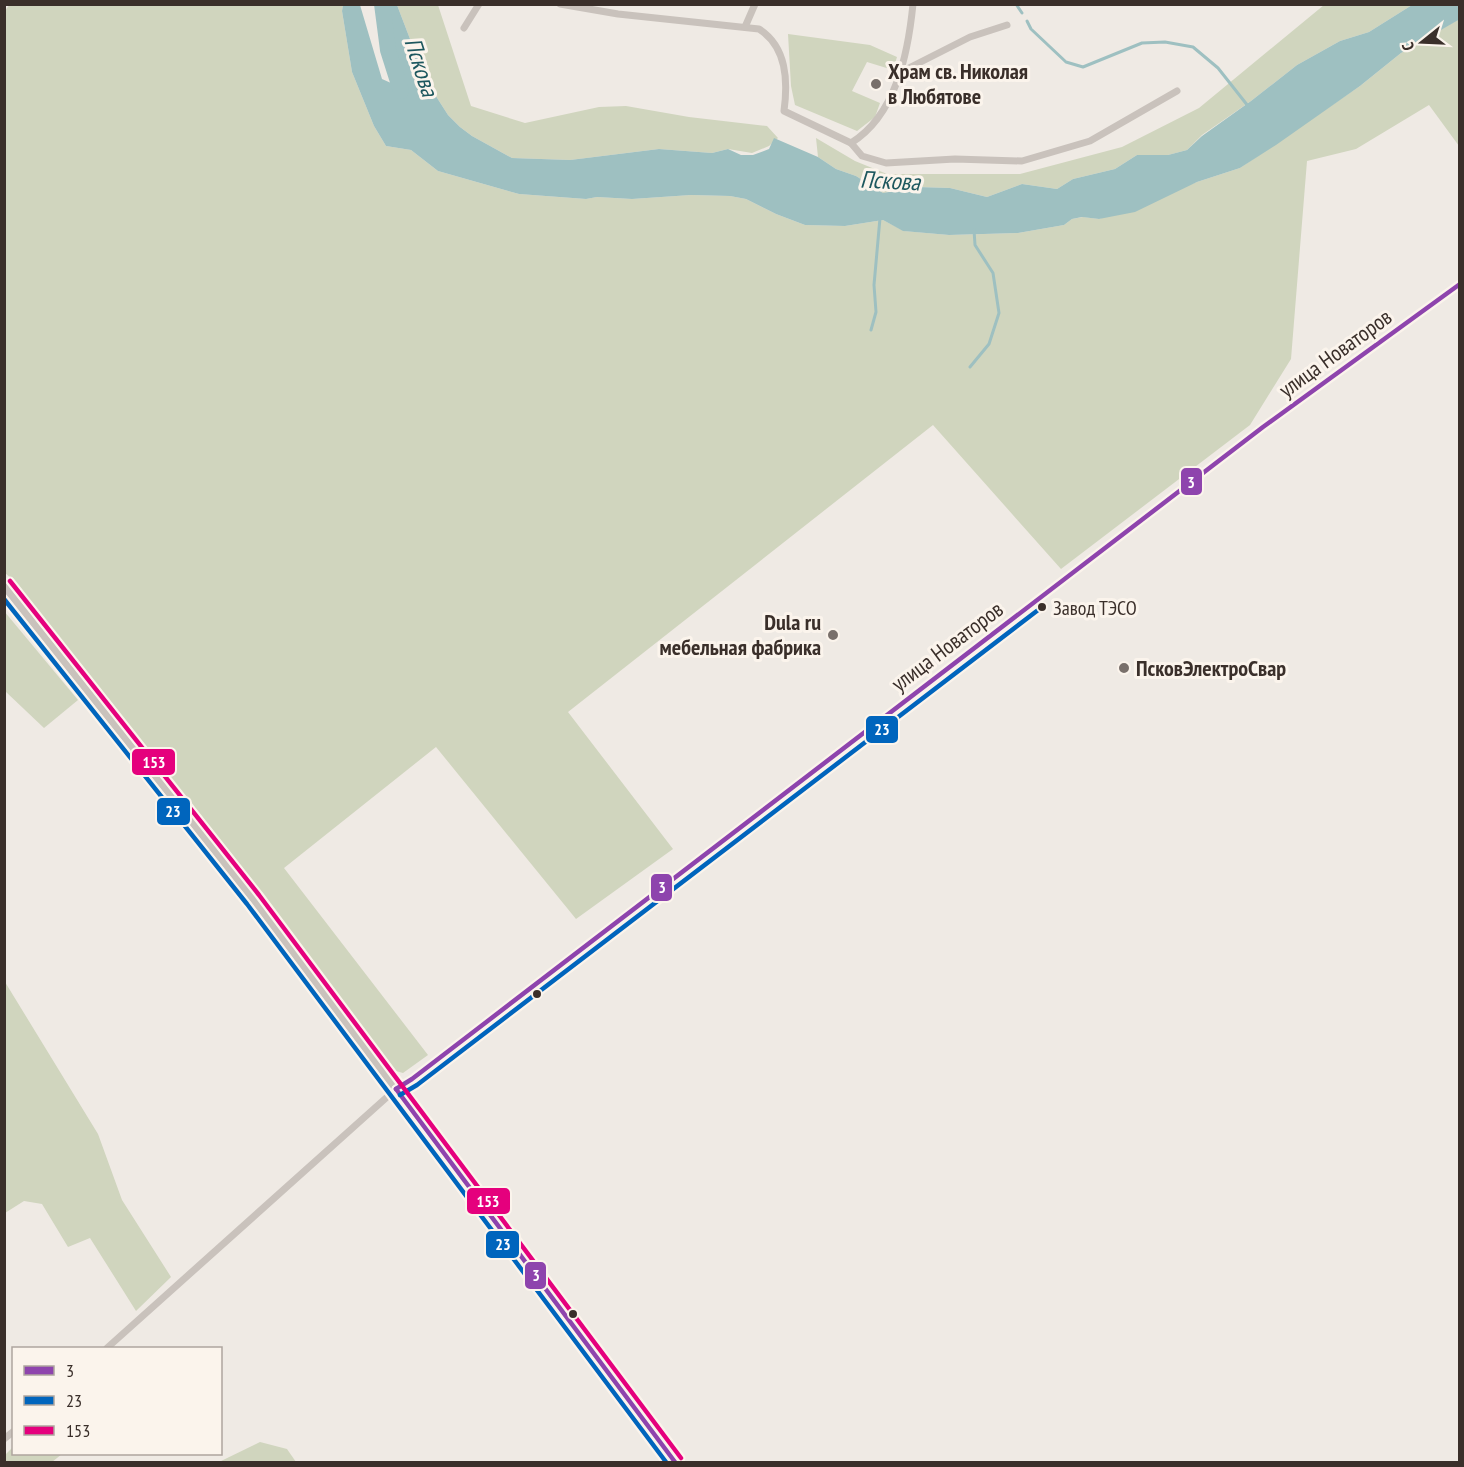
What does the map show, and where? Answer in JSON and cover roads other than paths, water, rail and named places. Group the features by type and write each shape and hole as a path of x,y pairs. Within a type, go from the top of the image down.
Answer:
{"street":[{"path":"464,28 479,4"},
{"path":"560,4 618,14 759,29 774,41 784,65 787,90 784,111 851,143 862,156 886,163 956,159 1022,161 1090,141 1177,91"},
{"path":"745,27 754,4"},
{"path":"851,143 876,122 887,104 901,72 911,26 913,4"},
{"path":"901,72 970,37 1006,25"},
{"name":"улица Новаторов","path":"108,1347 396,1089 421,1073 1254,434 1460,284"},
{"path":"4,586 246,890 675,1462"}],"water":[{"path":"343,5 360,5 382,79 391,83 397,59 381,33 383,20 379,9 380,5 397,5 415,52 422,56 432,90 448,115 472,136 512,158 570,160 659,149 712,153 728,149 741,155 753,155 769,149 774,138 818,157 836,169 856,176 883,193 918,187 950,188 987,197 1022,184 1057,189 1073,179 1115,169 1137,155 1168,155 1187,150 1202,136 1297,65 1340,41 1369,32 1412,5 1459,5 1460,19 1401,53 1360,86 1240,168 1197,182 1135,212 1099,219 1082,217 1072,219 1064,225 1018,233 949,235 903,231 883,220 845,226 805,225 746,199 730,196 691,195 586,199 519,194 438,171 411,150 386,146 374,126 352,72"}],"waterway":[{"name":"Пскова","path":"382,4 388,50 401,91"},
{"path":"1016,4 1022,13"},
{"path":"1027,21 1031,29 1066,62 1083,67 1142,43 1165,42 1193,47 1218,68 1248,106"},
{"path":"871,330 876,312 874,285 880,218"},
{"path":"970,367 989,344 999,313 993,273 975,245 974,230"}],"place":[{"name":"Храм св. Николая в Любятове","path":"876,84"},
{"name":"Завод ТЭСО","path":"1042,607"},
{"name":"Dula ru мебельная фабрика","path":"833,635"},
{"name":"ПсковЭлектроСвар","path":"1124,668"}]}
